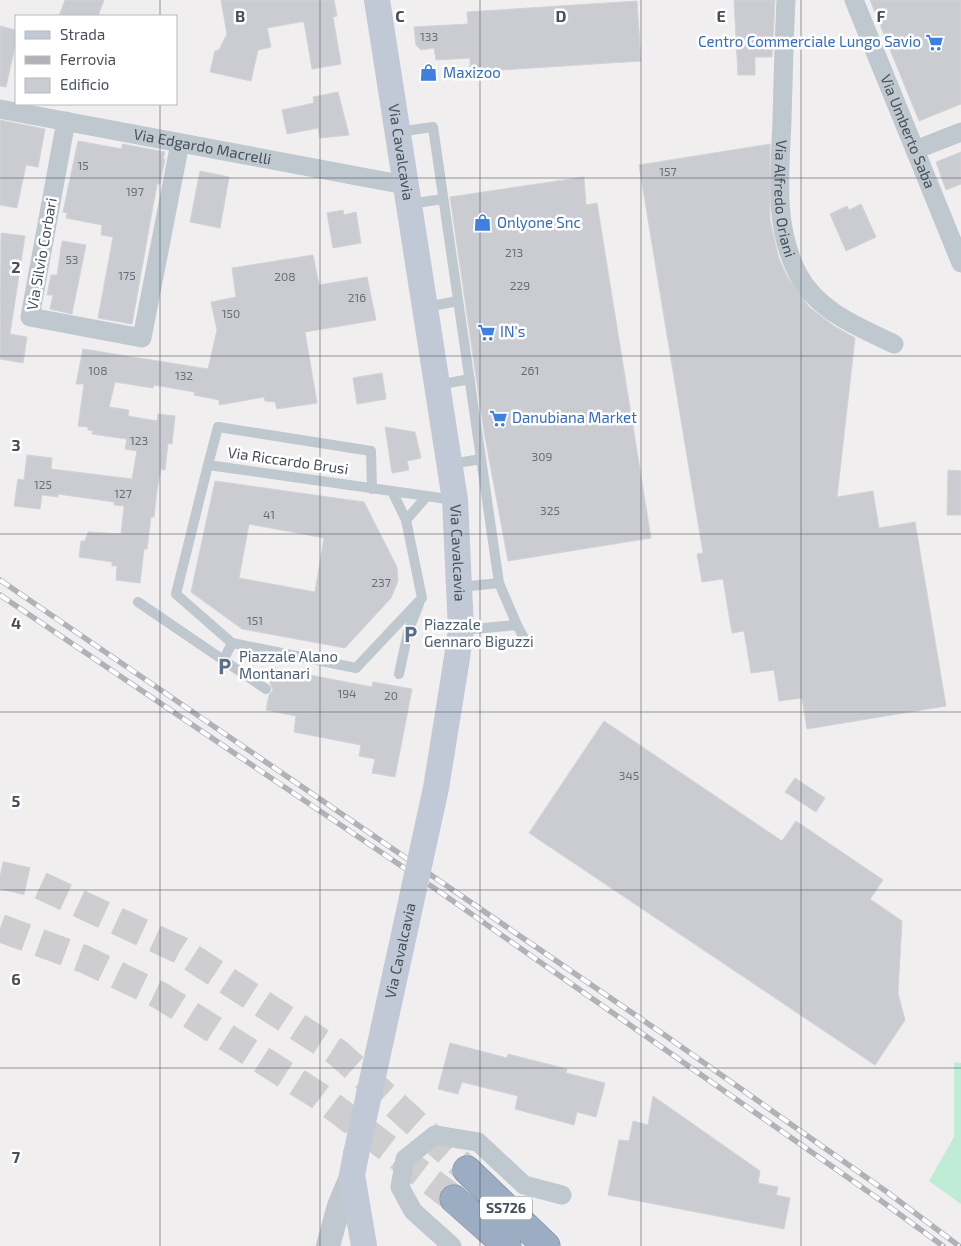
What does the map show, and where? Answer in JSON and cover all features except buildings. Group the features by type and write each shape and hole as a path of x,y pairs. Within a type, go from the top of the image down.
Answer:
{"highway":[{"name":"SS726","path":"467,1170 543,1241"},
{"name":"SS726","path":"454,1199 507,1246"}],"main road":[{"name":"Via Cavalcavia","path":"354,1164 436,788 461,630 455,500 377,0"},
{"path":"354,1164 364,1246"}],"street":[{"name":"Via Alfredo Oriani","path":"786,0 779,205 785,242 798,275 820,302 844,320 894,344"},
{"name":"Via Umberto Saba","path":"854,0 961,263"},
{"name":"Via Edgardo Macrelli","path":"0,109 180,143 407,195"},
{"name":"Via Silvio Corbari","path":"66,121 30,317 142,338 180,143"},
{"path":"915,150 961,132"},
{"path":"452,1246 413,1211 400,1187 405,1159 435,1135 478,1142 524,1185 562,1195"},
{"name":"Via Cavalcavia","path":"328,1246 339,1206 354,1164"}],"lane":[{"path":"397,132 433,127 499,583 526,642"},
{"path":"407,195 442,199"},
{"path":"426,307 458,301"},
{"path":"437,385 470,379"},
{"path":"208,464 218,427 371,451 372,489"},
{"path":"450,465 481,459"},
{"name":"Via Riccardo Brusi","path":"422,598 356,668 232,643 176,594 208,464 455,500"},
{"path":"392,491 406,520 422,598 408,632 399,674"},
{"path":"406,520 427,496"},
{"path":"460,587 499,583"},
{"path":"138,602 266,689"},
{"path":"461,630 517,625"},
{"path":"223,660 232,643"}],"green space":[{"path":"954,1062 961,1063 961,1204 929,1181 954,1137"}],"tunnel":[{"path":"0,875 35,883 180,950 338,1053 467,1170"},
{"path":"0,928 84,959 161,996 319,1096 454,1199"}],"railway":[{"path":"0,580 666,1036 887,1192 959,1246"},
{"path":"0,595 440,892 943,1246"}],"place":[{"name":"Centro Commerciale Lungo Savio","path":"935,42"},
{"name":"Maxizoo","path":"429,73"},
{"name":"Onlyone Snc","path":"483,223"},
{"name":"IN's","path":"486,332"},
{"name":"Danubiana Market","path":"498,418"},
{"name":"Piazzale Gennaro Biguzzi","path":"410,634"},
{"name":"Piazzale Alano Montanari","path":"225,666"}]}
